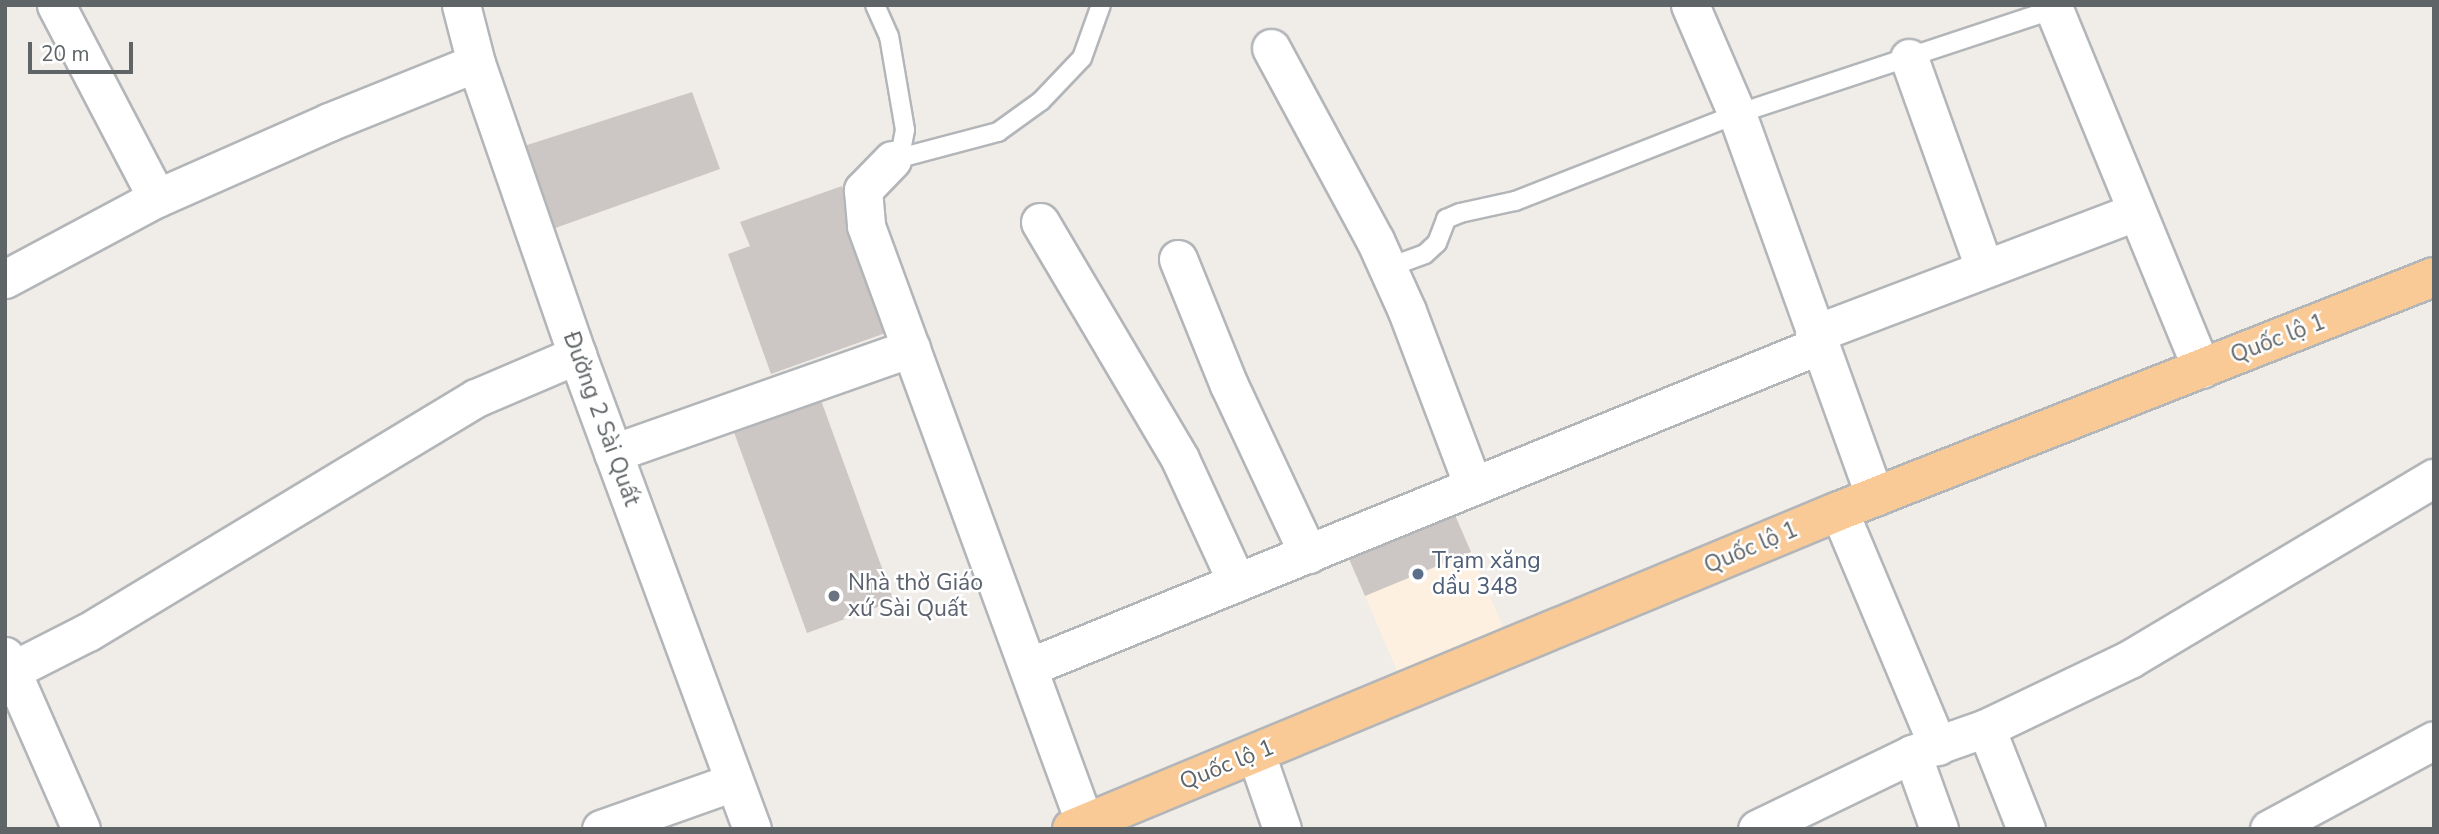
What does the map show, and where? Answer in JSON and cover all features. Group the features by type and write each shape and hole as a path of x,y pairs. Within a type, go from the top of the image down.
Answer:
{"highway":[{"name":"Quốc lộ 1","path":"1079,826 1839,511 2434,278"}],"street":[{"path":"56,5 157,198"},
{"path":"1690,5 1737,114 1815,340 1875,497"},
{"name":"Đường 2 Sài Quất","path":"467,7 475,63 577,355 752,829"},
{"path":"2059,7 2136,212 2202,369"},
{"path":"1271,48 1387,268 1473,486"},
{"path":"1909,58 1984,268"},
{"path":"5,279 157,198 329,121 475,63"},
{"path":"892,160 863,190 863,204 911,348 1029,667 1079,826"},
{"path":"1029,667 1473,486 1984,268 2136,212"},
{"path":"1040,222 1180,459 1237,583"},
{"path":"1178,259 1229,384 1308,554"},
{"path":"613,453 911,348"},
{"path":"81,829 7,667 132,606 476,398 577,355"},
{"path":"1757,829 1925,750 1986,728 2130,659 2434,478"},
{"path":"1839,511 1925,750 1939,829"},
{"path":"1986,728 2026,829"},
{"path":"2269,829 2434,740"},
{"path":"1255,754 1282,829"},
{"path":"601,829 734,782"}],"lane":[{"path":"874,5 889,36 905,130 901,150 892,160"},
{"path":"892,160 998,132 1041,102 1082,58 1101,5"},
{"path":"1387,268 1425,254 1437,243 1446,219 1515,201 1737,114 2059,7"}],"shaded area":[{"name":"Trạm xăng dầu 348","path":"1452,508 1504,629 1398,673 1346,552"}],"building":[{"path":"692,92 720,169 547,231 521,147"},
{"path":"842,186 894,330 771,374 728,254 750,246 740,222"},
{"path":"818,392 894,601 807,633 731,424"},
{"path":"1452,508 1471,552 1365,596 1346,552"}],"place":[{"name":"Trạm xăng dầu 348","path":"1418,574"},
{"name":"Nhà thờ Giáo xứ Sài Quất","path":"834,596"}]}
